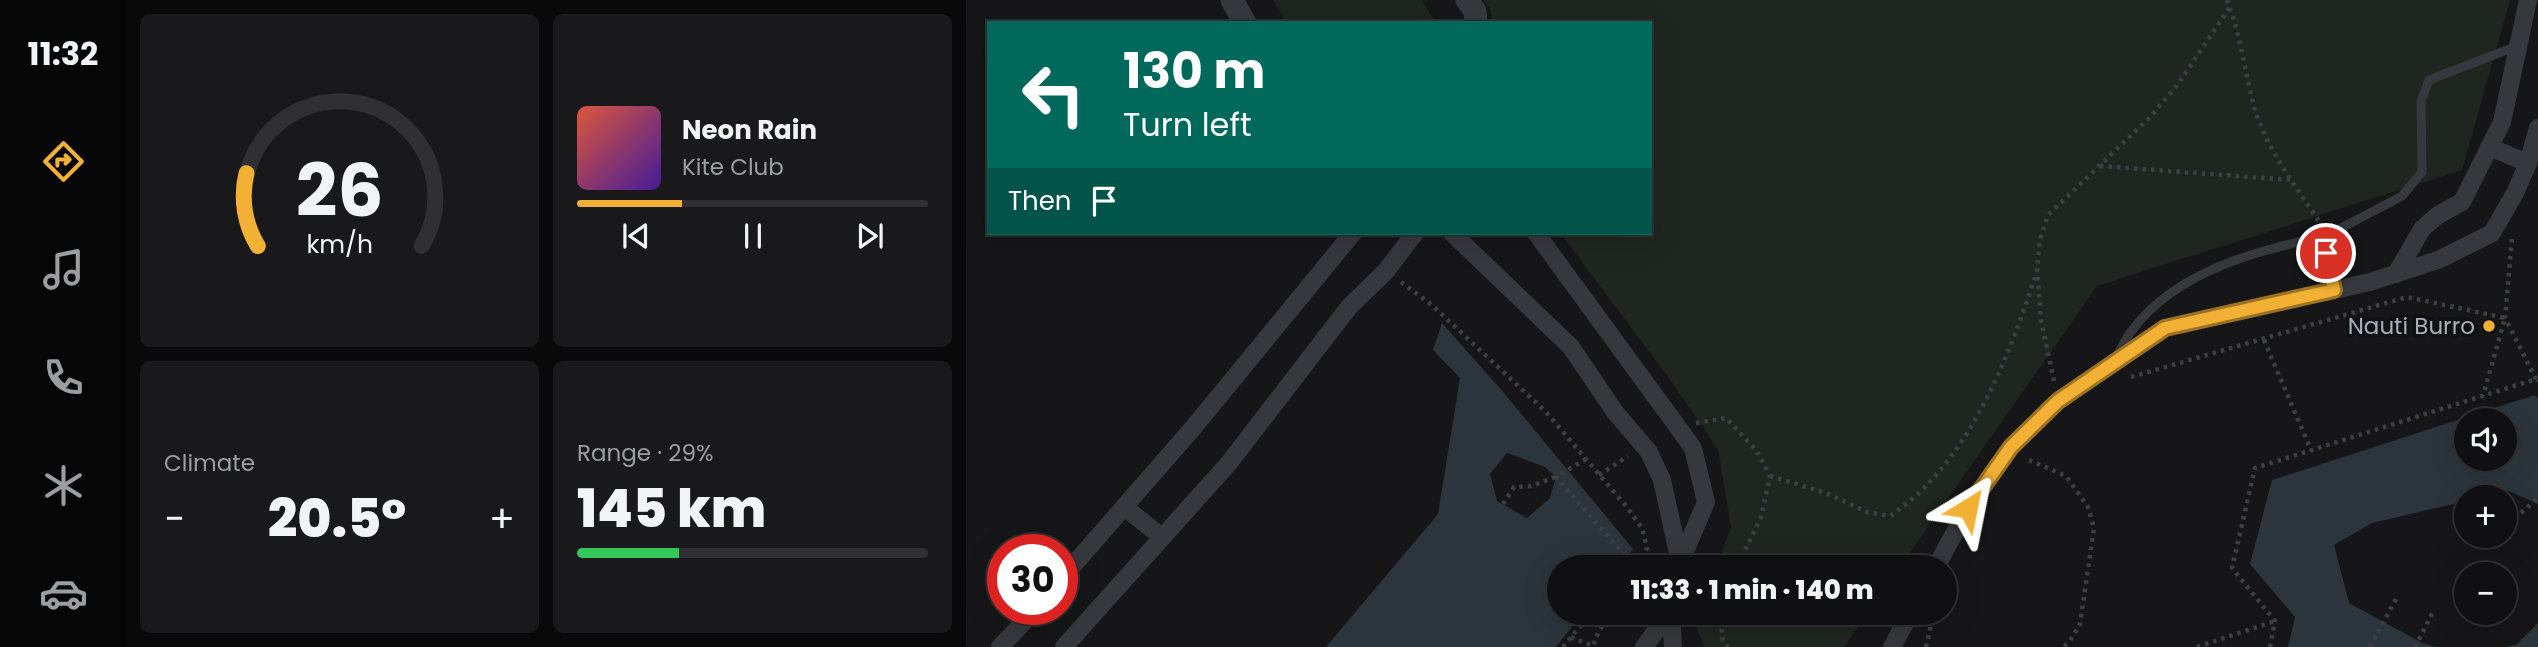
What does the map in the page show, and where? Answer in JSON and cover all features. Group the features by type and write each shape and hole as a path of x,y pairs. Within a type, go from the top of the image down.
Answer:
{"street":[{"path":"1232,0 1244,21"},
{"path":"1466,0 1475,11 1476,21"},
{"path":"2396,274 2422,229 2438,215 2462,202 2502,122 2528,0"},
{"path":"1943,555 1968,508 2011,447 2058,401 2165,328 2396,274 2438,260 2492,233 2515,193 2528,163 2538,128"},
{"path":"2489,147 2528,163"},
{"path":"1078,560 1193,428 1351,235"},
{"path":"1064,647 1229,463 1349,307 1386,271 1413,235"},
{"path":"1454,235 1571,347 1615,412 1649,452 1662,480 1677,555"},
{"path":"1536,235 1693,448 1706,502 1683,555"},
{"path":"1124,508 1162,537"},
{"path":"1000,647 1021,625"},
{"path":"1644,647 1660,625"},
{"path":"1671,625 1673,647"},
{"path":"1892,647 1904,625"}],"lane":[{"path":"2111,365 2133,328 2168,295 2216,267 2263,250 2328,235 2402,196 2422,172 2421,101 2429,80 2520,45"},
{"path":"2328,235 2326,253 2334,290"}],"path":[{"path":"2227,0 2256,112 2274,151 2328,235"},
{"path":"2058,401 2041,320 2037,269 2040,239 2048,215 2149,118 2176,87 2230,7"},
{"path":"2099,166 2292,180"},
{"path":"2483,396 2505,318 2512,229"},
{"path":"1770,477 1826,493 1867,512 1890,516 1913,501 1972,425 1996,381 2016,333 2037,269"},
{"path":"1386,271 1433,306 1537,403 1642,528 1647,548 1644,555"},
{"path":"2129,377 2407,297 2505,318"},
{"path":"2270,647 2275,621 2232,568 2255,468 2537,380 2505,318"},
{"path":"2264,340 2311,450"},
{"path":"2021,470 2037,450"},
{"path":"1503,504 1514,487 1531,486 1556,477 1586,460"},
{"path":"2029,460 2066,477 2088,507 2094,528 2080,624 2063,647"},
{"path":"1556,477 1624,555"},
{"path":"2521,513 2538,498"},
{"path":"2370,647 2397,597"},
{"path":"2415,647 2434,610"},
{"path":"2197,647 2275,621"},
{"path":"1563,647 1581,625"},
{"path":"1571,637 1593,647 1603,625"},
{"path":"1722,625 1722,638 1728,647"},
{"path":"1926,647 1931,625"}],"shaded area":[{"path":"1273,0 1422,0 1435,21 1286,21"},
{"path":"1483,0 2510,0 2462,170 2097,286 1908,555 1720,555 1731,527 1718,449 1666,374 1562,235 1652,235 1652,21 1492,21 1491,10"},
{"path":"1442,323 1504,393 1633,549 1628,555 1547,555 1547,625 1573,625 1556,647 1326,647 1438,514 1460,378 1433,350","holes":["1507,453 1545,467 1556,477 1550,498 1527,518 1497,501 1490,474"]},
{"path":"2535,395 2538,398 2538,504 2517,495 2517,485 2454,485 2454,504 2372,523 2334,545 2349,603 2422,643 2436,647 2288,647 2295,617 2250,564 2272,480 2454,421 2454,471 2517,471 2517,408 2495,408"},
{"path":"2538,623 2538,647 2507,647 2517,644"},
{"path":"1696,625 1860,625 1844,647 1704,647"}],"place":[{"name":"Nauti Burro","path":"2489,326"}],"route":[{"path":"1968,508 2011,447 2058,401 2165,328 2334,290 2326,253"}]}
